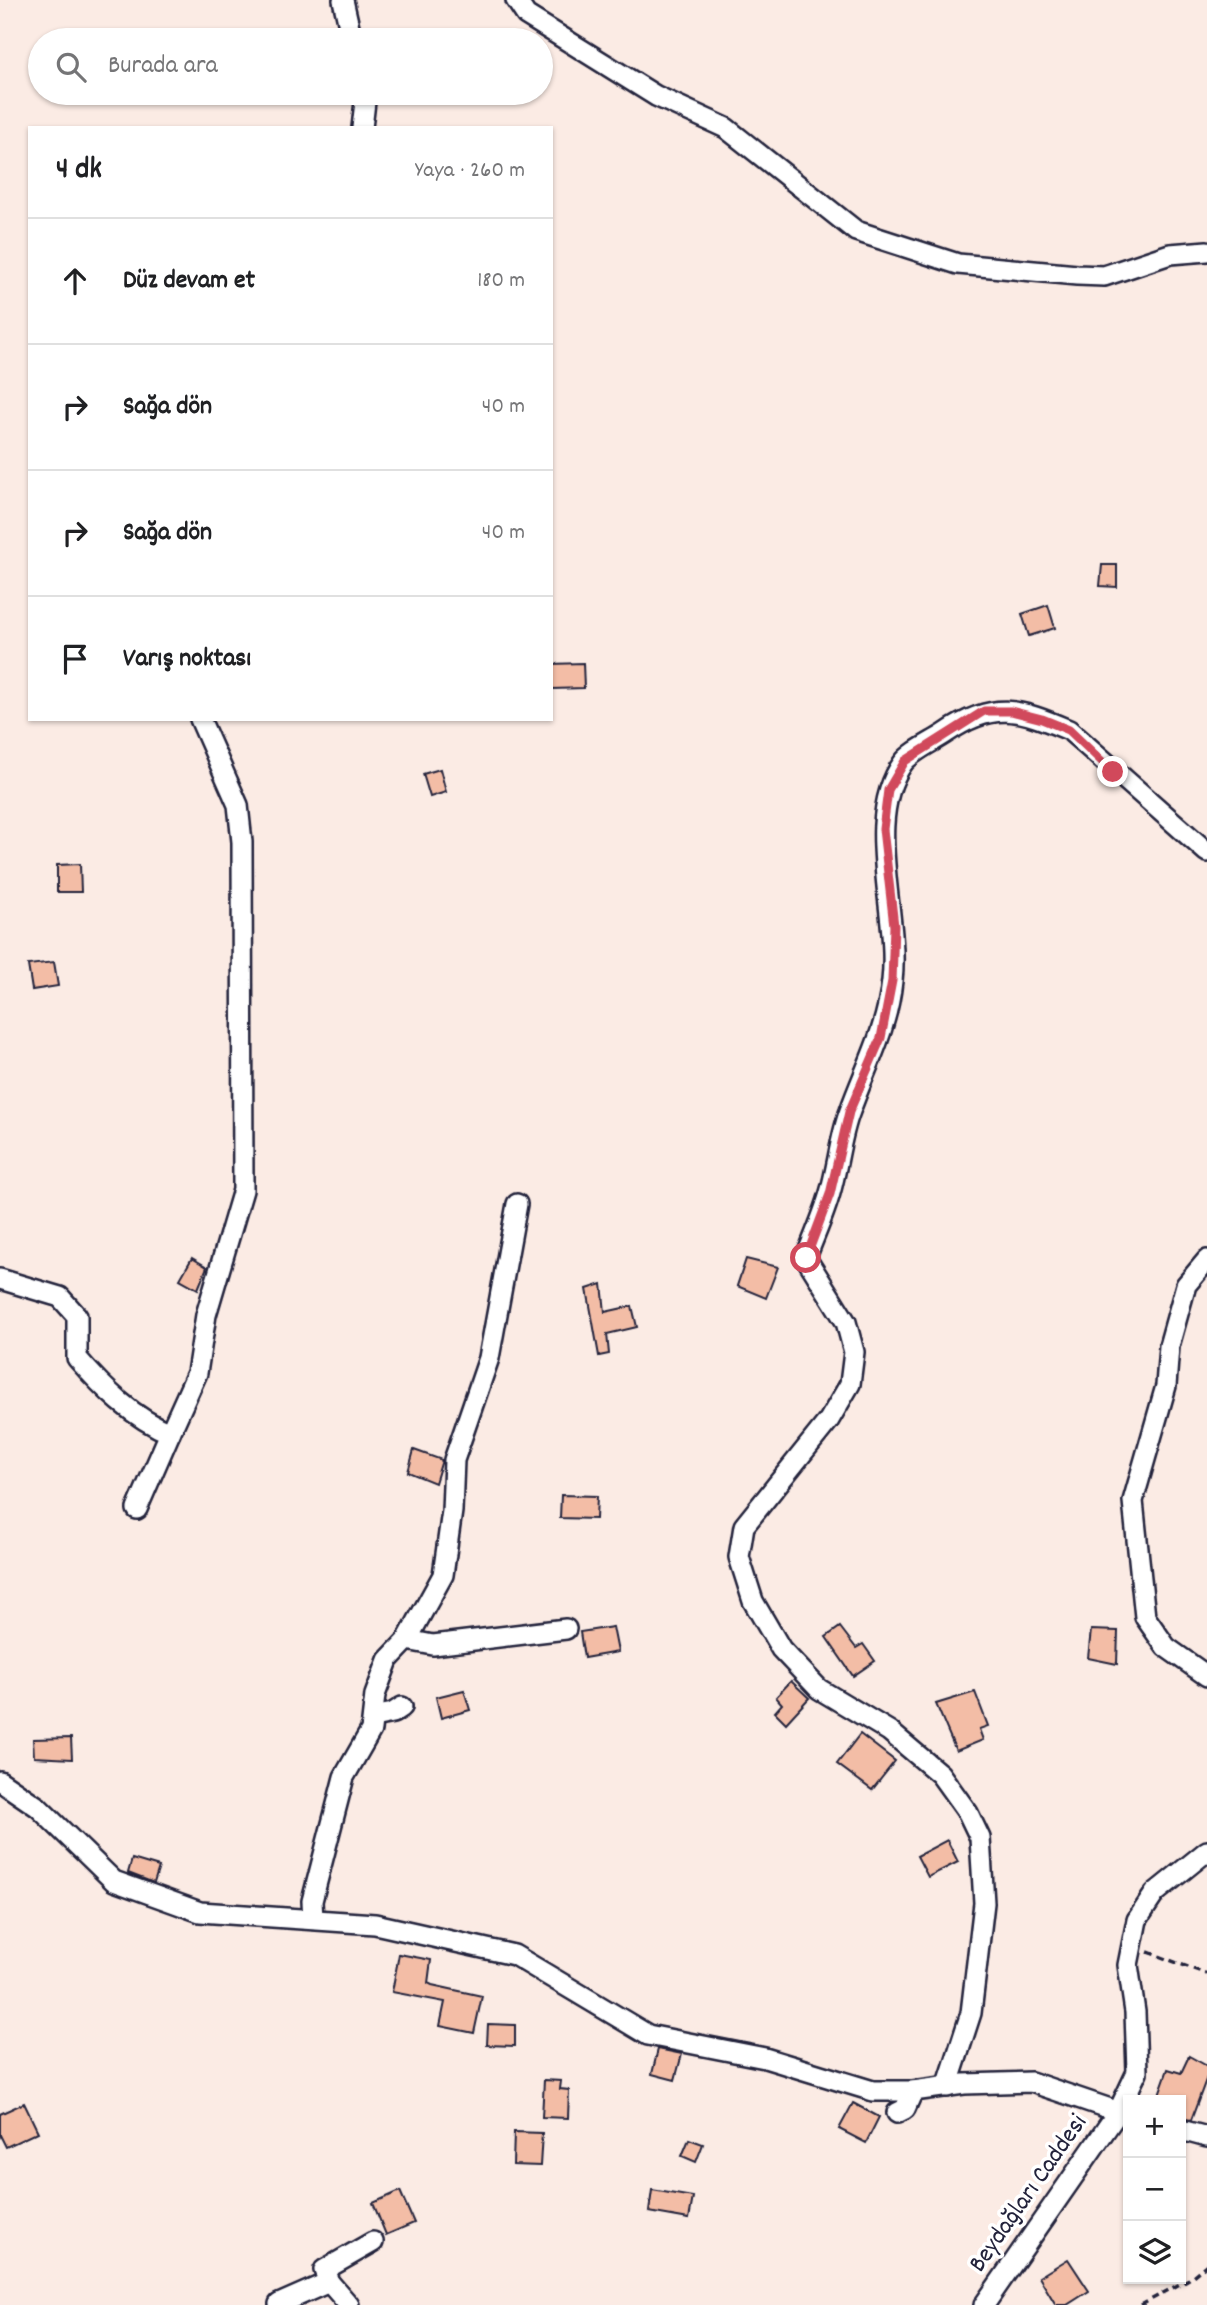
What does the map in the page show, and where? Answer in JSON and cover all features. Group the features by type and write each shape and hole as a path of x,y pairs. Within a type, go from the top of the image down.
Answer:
{"street":[{"path":"343,0 349,28"},
{"path":"516,0 526,15 547,28"},
{"path":"553,32 656,96 726,128 856,231 958,264 1077,275 1104,276 1170,254 1207,251"},
{"path":"362,126 365,105"},
{"path":"947,2087 971,2013 984,1903 980,1838 968,1813 940,1774 889,1731 819,1689 780,1649 753,1601 740,1557 744,1526 829,1420 850,1384 854,1352 846,1322 806,1258 830,1194 849,1112 881,1038 892,981 894,926 883,829 888,790 905,761 958,725 984,711 1011,711 1069,730 1207,852"},
{"path":"137,1509 197,1373 206,1315 243,1189 240,817 238,805 201,721"},
{"path":"313,1919 312,1901 344,1777 371,1730 375,1695 387,1660 407,1640 443,1575 452,1511 454,1460 489,1357 517,1205"},
{"path":"1207,1260 1186,1285 1169,1346 1166,1386 1133,1501 1145,1616 1166,1647 1207,1676"},
{"path":"0,1279 60,1297 77,1316 77,1358 97,1381 148,1424 170,1433"},
{"path":"407,1640 433,1645 566,1629"},
{"path":"373,1717 393,1713 402,1707"},
{"path":"0,1781 38,1807 114,1881 200,1912 375,1924 514,1955 648,2035 765,2058 873,2091 913,2091 1031,2082 1123,2114"},
{"path":"1130,1945 1137,1920 1155,1893 1207,1851"},
{"name":"Beydağları Caddesi","path":"1129,2095 1137,2072 1135,2012 1128,1965 1130,1945"},
{"path":"897,2113 905,2109 913,2091"},
{"name":"Beydağları Caddesi","path":"984,2305 1123,2114"},
{"path":"1186,2131 1207,2137"},
{"path":"349,2305 329,2282 324,2270 373,2242"},
{"path":"279,2304 329,2282"}],"path":[{"path":"1130,1945 1207,1974"},
{"path":"1141,2305 1188,2279 1207,2264"}],"building":[{"path":"1102,565 1117,565 1117,587 1100,586"},
{"path":"1048,605 1055,628 1029,636 1022,614"},
{"path":"583,663 584,688 553,689 553,664"},
{"path":"440,769 446,792 430,797 423,774"},
{"path":"80,864 81,892 57,892 57,865"},
{"path":"54,962 58,986 32,990 28,965"},
{"path":"192,1258 207,1267 198,1289 180,1279"},
{"path":"746,1259 778,1267 766,1298 737,1286"},
{"path":"602,1284 605,1312 632,1306 637,1327 607,1334 609,1354 599,1356 587,1289"},
{"path":"414,1450 442,1460 435,1483 408,1472"},
{"path":"561,1495 597,1496 596,1519 560,1518"},
{"path":"613,1627 618,1652 584,1658 580,1632"},
{"path":"840,1627 856,1648 863,1644 875,1661 853,1676 826,1637"},
{"path":"1091,1630 1118,1631 1117,1664 1088,1658"},
{"path":"791,1681 809,1698 786,1723 775,1712 782,1704 776,1697"},
{"path":"464,1690 470,1710 441,1718 436,1697"},
{"path":"975,1692 988,1726 979,1729 983,1740 956,1751 936,1704"},
{"path":"860,1734 895,1761 872,1790 837,1764"},
{"path":"71,1738 72,1759 34,1757 33,1739"},
{"path":"947,1840 958,1862 928,1877 917,1856"},
{"path":"132,1859 159,1867 154,1883 128,1873"},
{"path":"399,1954 431,1960 428,1983 482,1996 474,2033 440,2026 445,2002 392,1992"},
{"path":"488,2024 515,2025 515,2046 487,2045"},
{"path":"658,2049 682,2054 675,2080 652,2074"},
{"path":"1189,2056 1207,2066 1207,2077 1191,2120 1186,2119 1186,2095 1159,2095 1168,2069 1181,2073"},
{"path":"544,2080 561,2081 560,2089 569,2090 568,2118 542,2117"},
{"path":"24,2103 38,2132 6,2147 0,2135 0,2114"},
{"path":"853,2103 879,2117 866,2143 839,2129"},
{"path":"514,2132 542,2133 540,2166 513,2165"},
{"path":"689,2139 703,2144 696,2162 682,2156"},
{"path":"652,2190 693,2197 689,2219 649,2212"},
{"path":"400,2191 414,2223 386,2235 373,2203"},
{"path":"1068,2259 1089,2291 1067,2305 1056,2305 1039,2277"}],"route":[{"path":"806,1258 830,1194 849,1112 881,1038 892,981 894,926 883,829 888,790 905,761 984,711 1011,711 1069,730 1113,772"}]}
